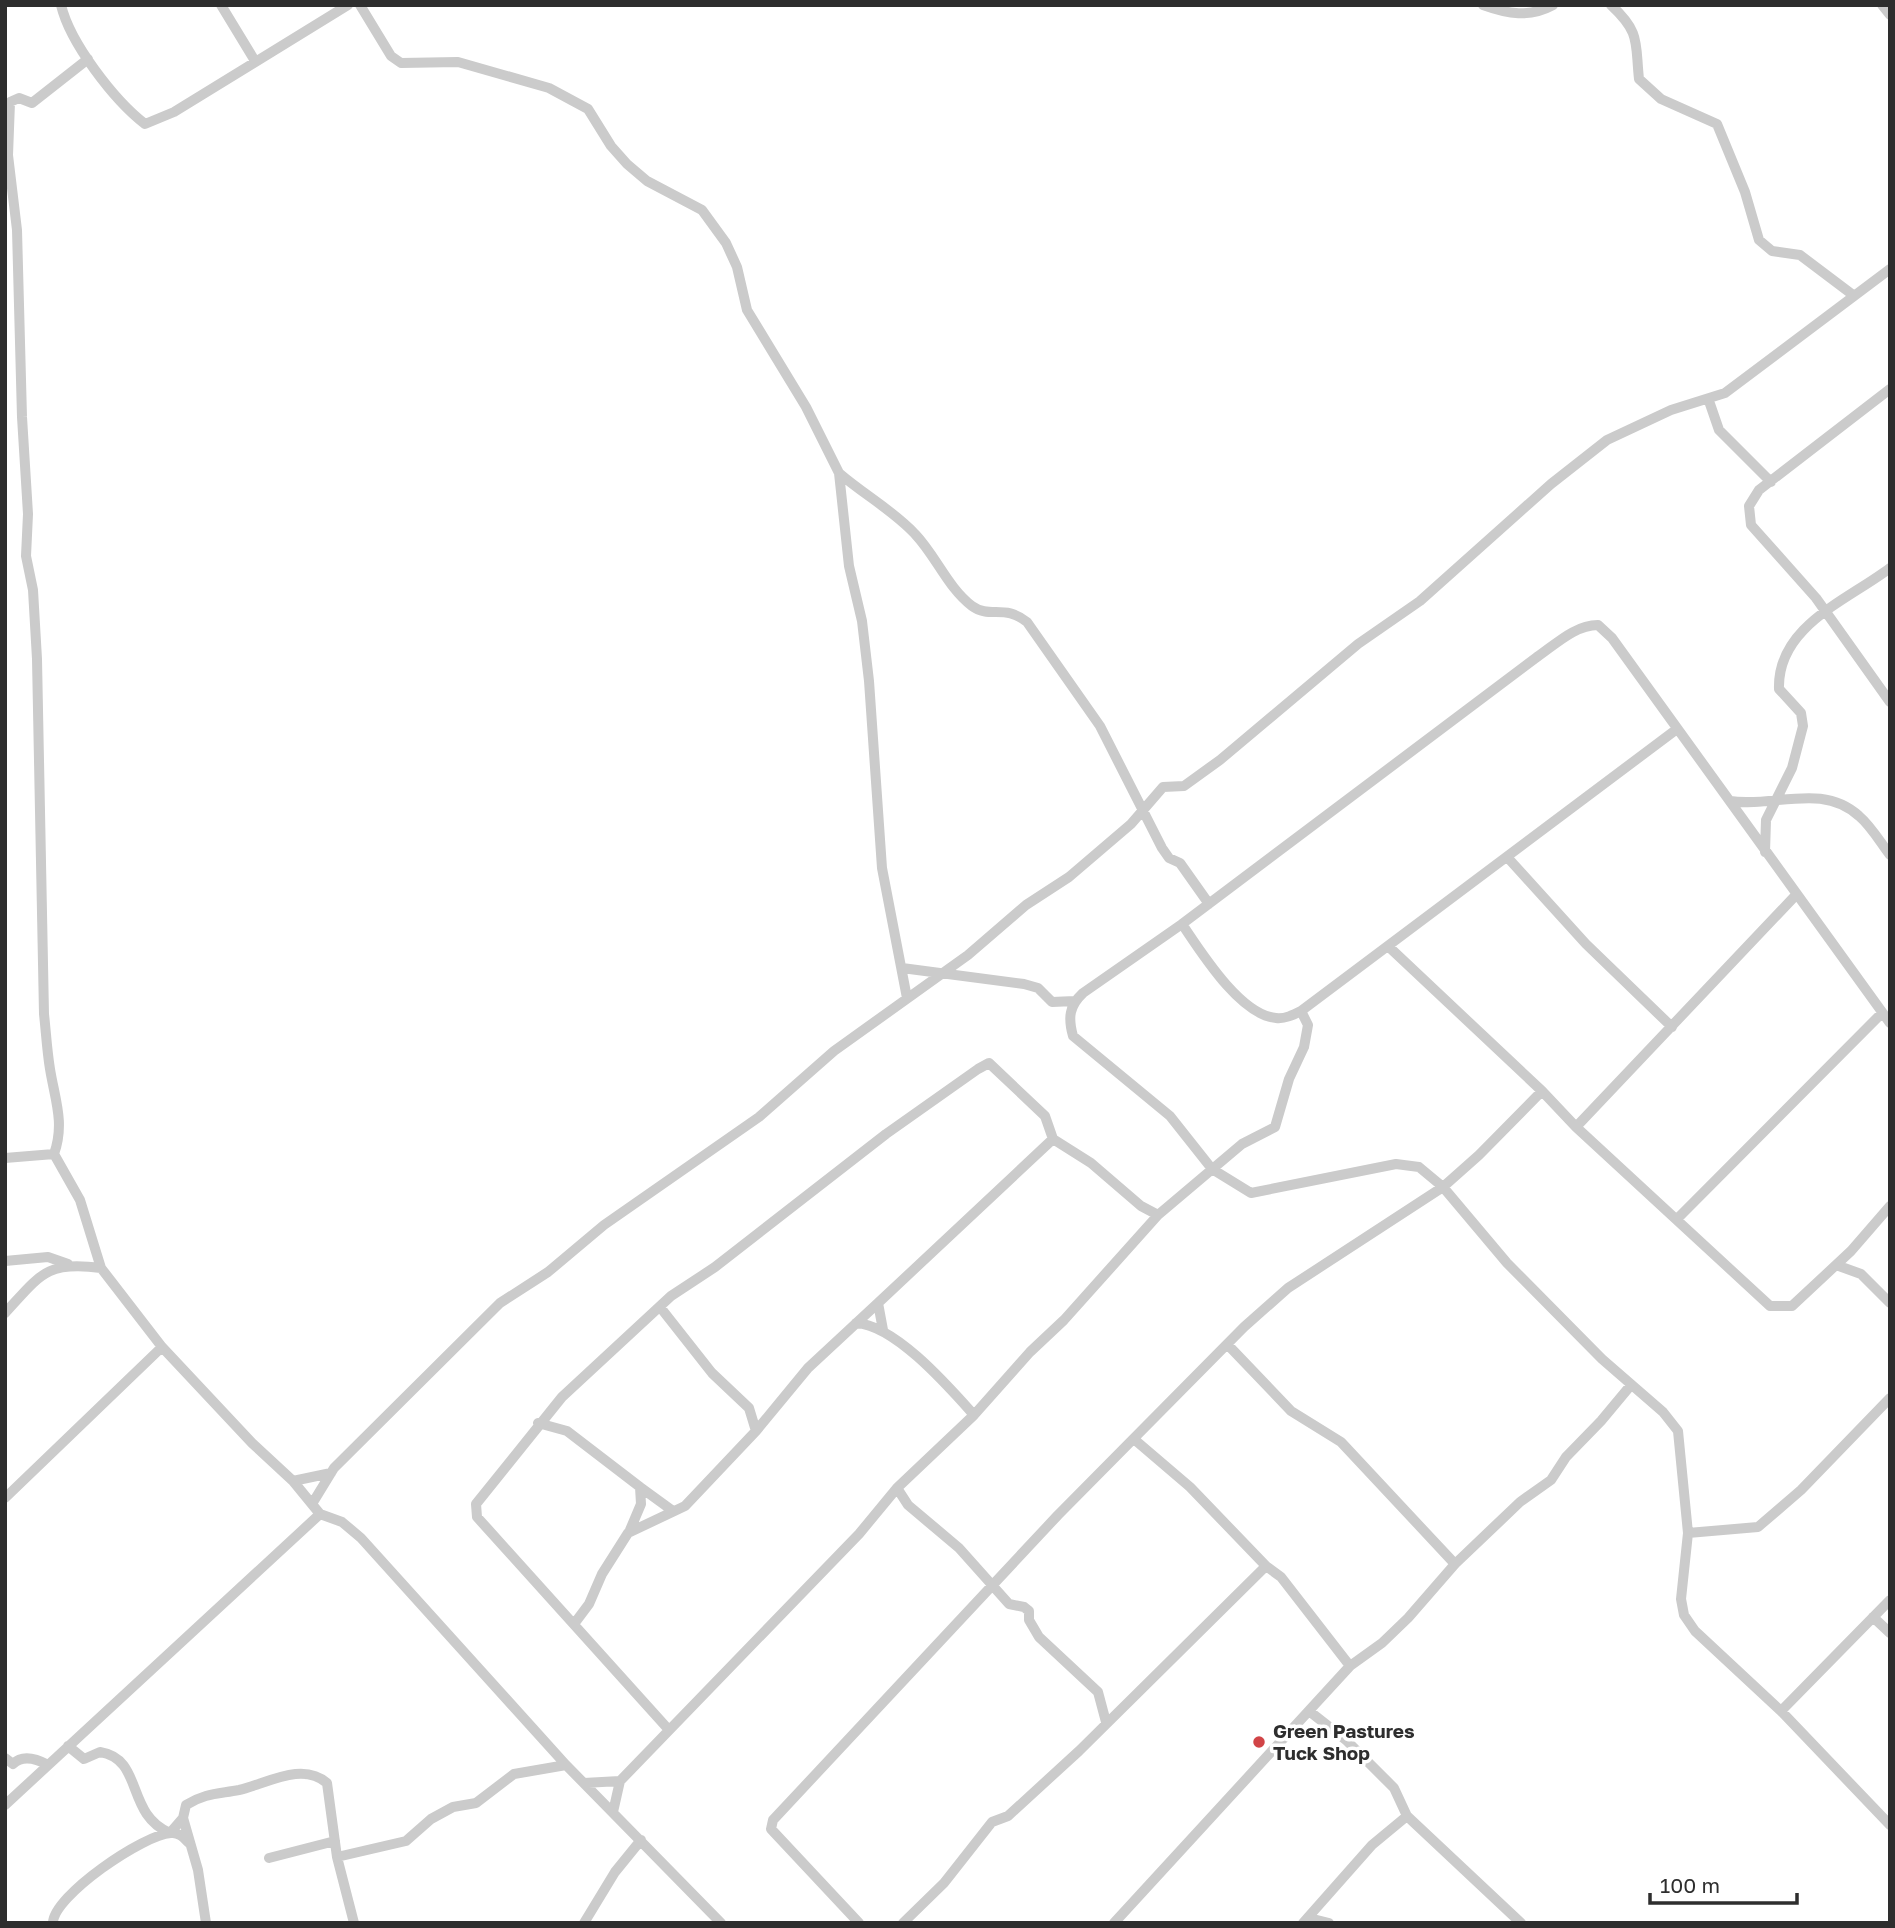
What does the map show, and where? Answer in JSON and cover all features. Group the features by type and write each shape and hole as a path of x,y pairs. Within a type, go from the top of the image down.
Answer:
{"street":[{"path":"61,5 88,59 129,111 145,124 174,112 348,5"},
{"path":"221,5 256,61"},
{"path":"360,5 391,56 401,63 458,62 549,88 588,109 611,146 637,173 702,210 726,243 737,267 747,310 806,407 839,473 849,566 862,621 868,669 882,868 907,998"},
{"path":"1483,5 1510,15 1526,14 1553,5"},
{"path":"1611,5 1634,32 1638,44 1639,79 1661,99 1687,114 1704,117 1717,124 1745,192 1759,240 1772,251 1800,255 1853,295"},
{"path":"1882,5 1890,15"},
{"path":"88,59 32,103 19,98 10,102 8,155 9,206 17,230 22,417 28,514 26,556 33,590 37,659 44,1014 50,1069 60,1115 59,1139 54,1154 80,1200 101,1268 162,1347 252,1443 293,1480 320,1514 342,1522 361,1538 566,1765 721,1923"},
{"path":"312,1504 331,1473 500,1303 548,1272 604,1225 759,1117 834,1051 968,955 1026,905 1069,877 1145,810 1163,787 1184,786 1220,760 1358,644 1419,601 1551,484 1607,440 1671,410 1709,401 1724,393 1890,269"},
{"path":"1890,389 1759,490 1749,506 1751,524 1800,578 1890,702"},
{"path":"1709,401 1719,430 1771,482"},
{"path":"839,473 917,536 930,557 969,604 981,612 1004,610 1017,614 1027,622 1100,726 1162,848 1169,858 1180,863 1209,904"},
{"path":"1765,852 1766,820 1792,768 1803,726 1801,713 1779,689 1781,664 1790,646 1814,622 1822,609 1890,568"},
{"path":"1837,626 1836,615 1841,599"},
{"path":"1052,1002 1075,1000 1209,904 1537,657 1587,625 1598,625 1612,638 1795,896 1890,1023"},
{"path":"1182,924 1239,998 1262,1015 1277,1019 1301,1011 1677,729"},
{"path":"1730,801 1773,802 1815,797 1843,805 1859,816 1890,855"},
{"path":"1508,858 1586,944 1672,1027"},
{"path":"1576,1127 1795,896"},
{"path":"1389,947 1542,1091 1576,1127 1774,1308 1792,1306 1836,1265 1890,1206"},
{"path":"902,968 938,975 967,974 1038,988 1068,1019 1073,1036 1170,1116 1212,1169 1251,1193 1396,1164 1419,1167 1443,1187 1507,1263 1631,1385 1663,1412 1678,1431 1688,1533 1681,1599 1684,1615 1695,1631 1781,1712 1890,1825"},
{"path":"1068,1019 1075,1000"},
{"path":"613,1812 620,1781 859,1534 897,1488 974,1415 1030,1352 1101,1281 1158,1215 1242,1144 1275,1127 1289,1079 1304,1047 1308,1026 1301,1011"},
{"path":"1677,1219 1882,1013"},
{"path":"669,1730 477,1517 476,1504 507,1469 538,1423 556,1403 671,1296 715,1267 895,1128 989,1063 1045,1116 1053,1139 1091,1163 1141,1206 1158,1215"},
{"path":"859,1923 771,1829 773,1820 1058,1515 1227,1345 1288,1288 1443,1187 1542,1091"},
{"path":"628,1533 685,1506 756,1431 808,1368 1053,1139"},
{"path":"5,1158 54,1154"},
{"path":"5,1261 48,1258 71,1265 101,1268"},
{"path":"5,1313 30,1285 54,1267 71,1265"},
{"path":"1836,1265 1861,1274 1890,1303"},
{"path":"878,1303 883,1330"},
{"path":"660,1307 712,1373 749,1408 756,1431"},
{"path":"856,1323 871,1323 883,1330 947,1385 974,1415"},
{"path":"1227,1345 1291,1411 1341,1442 1455,1564"},
{"path":"5,1498 162,1347"},
{"path":"1114,1923 1350,1666 1400,1626 1455,1564 1520,1502 1551,1480 1566,1457 1631,1385"},
{"path":"1688,1533 1758,1527 1801,1490 1890,1398"},
{"path":"556,1403 562,1428"},
{"path":"538,1423 562,1428 673,1511"},
{"path":"1135,1440 1190,1487 1266,1566 1281,1577 1350,1666"},
{"path":"293,1480 331,1473"},
{"path":"574,1624 589,1604 602,1574 628,1533 641,1504 640,1486"},
{"path":"897,1488 908,1505 959,1548 1009,1604 1024,1607 1029,1611 1029,1620 1039,1637 1098,1692 1106,1722"},
{"path":"5,1805 320,1514"},
{"path":"903,1923 944,1883 992,1822 1008,1816 1022,1803 1266,1566"},
{"path":"1781,1712 1890,1600"},
{"path":"1873,1617 1890,1633"},
{"path":"1309,1711 1346,1740 1394,1788 1407,1816 1521,1923"},
{"path":"68,1746 84,1759 100,1752 118,1758 126,1768 148,1819 170,1833 181,1835 189,1843"},
{"path":"5,1758 13,1764 18,1759 30,1758 48,1765"},
{"path":"337,1857 406,1841 431,1819 453,1807 476,1803 514,1774 566,1765"},
{"path":"206,1923 198,1870 183,1818 186,1805 202,1795 236,1791 266,1779 309,1773 327,1783 337,1857 354,1923"},
{"path":"584,1783 620,1781"},
{"path":"1306,1920 1372,1844 1407,1816"},
{"path":"53,1923 56,1911 108,1862 123,1852 170,1833 183,1818"},
{"path":"584,1923 615,1872 641,1840"},
{"path":"269,1858 335,1841"},
{"path":"1306,1920 1329,1923"}],"place":[{"name":"Green Pastures Tuck Shop","path":"1259,1742"}]}
